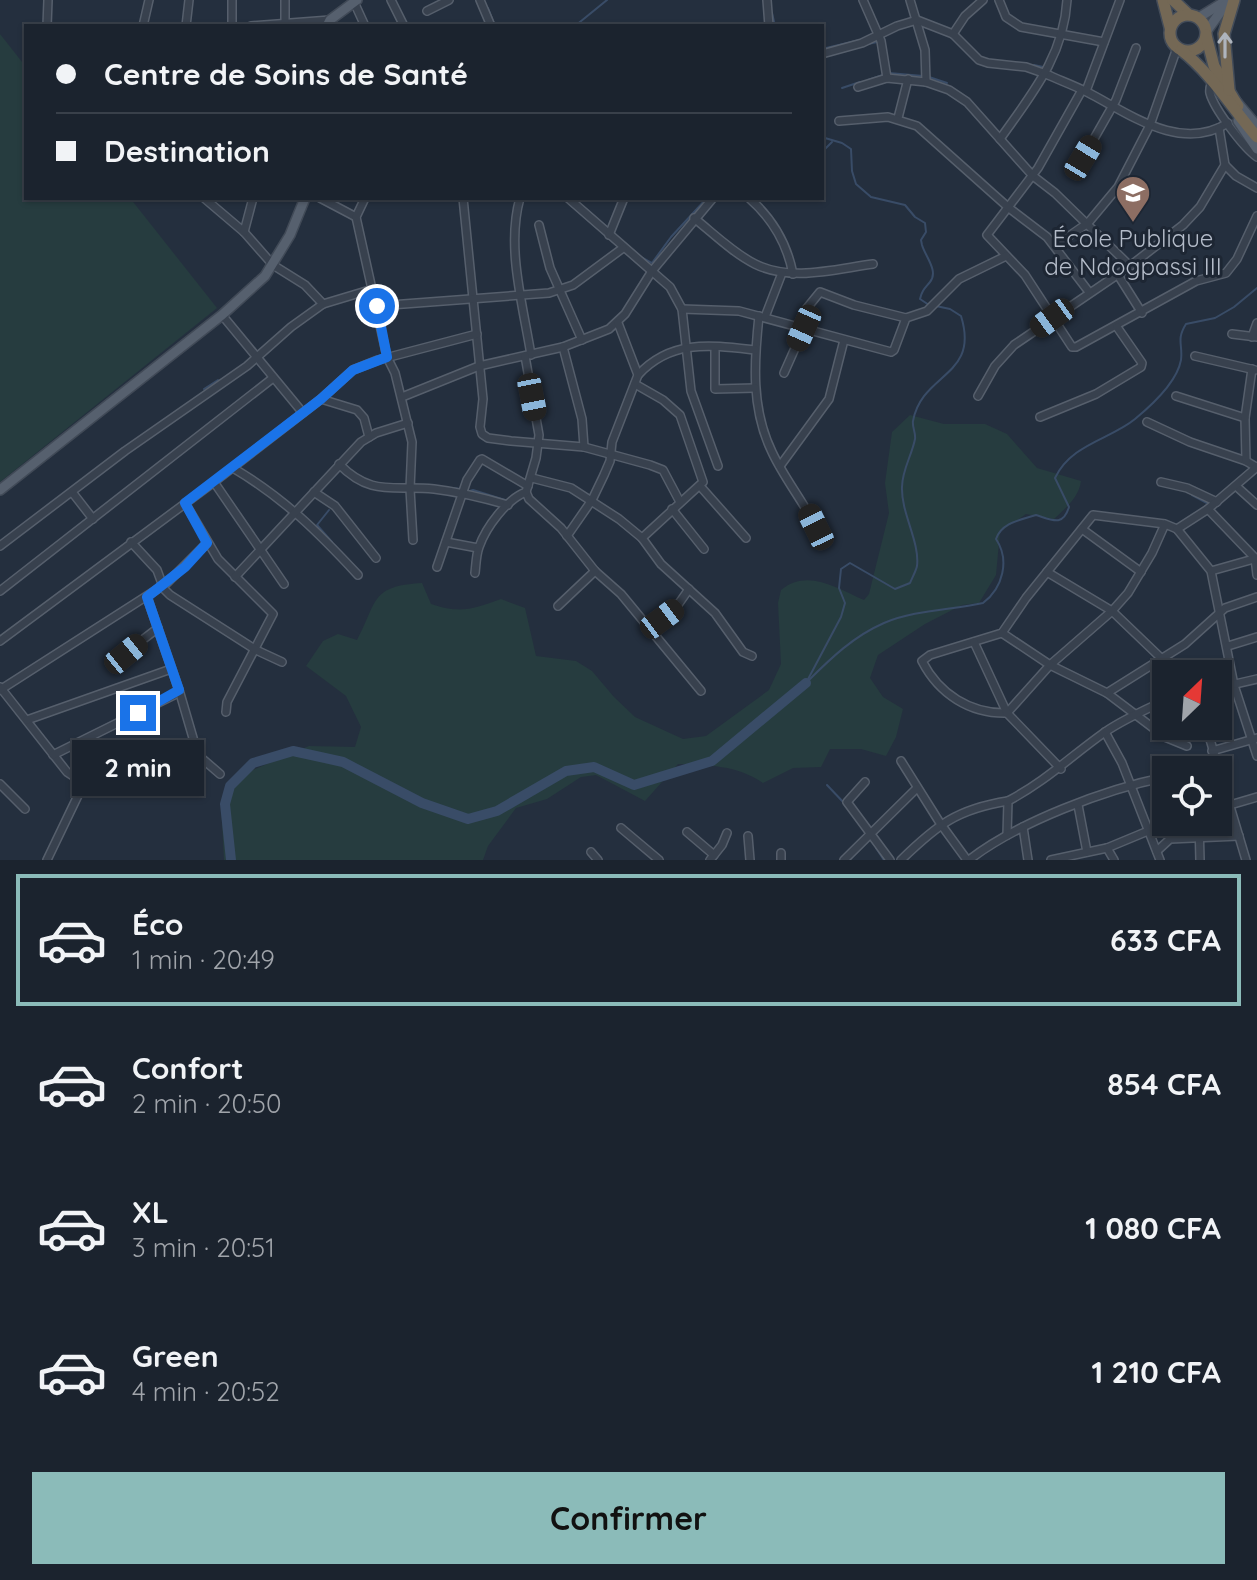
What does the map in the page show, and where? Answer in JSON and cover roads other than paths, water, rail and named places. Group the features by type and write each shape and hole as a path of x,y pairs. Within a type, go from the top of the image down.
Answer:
{"highway":[{"path":"1163,0 1170,37 1229,96"},
{"path":"1173,0 1193,16 1206,33 1214,66 1229,96 1257,137"},
{"path":"1229,96 1224,34 1230,0"},
{"path":"1170,27 1175,19 1193,16"},
{"path":"1179,49 1190,51 1199,47 1206,33"}],"main road":[{"path":"1193,16 1230,0"},
{"path":"1206,33 1230,0"},
{"path":"328,23 356,1"},
{"path":"1229,96 1257,126"},
{"path":"1229,96 1257,149"},
{"path":"0,490 222,315 258,283 273,265 296,223 304,200"}],"street":[{"path":"47,24 48,0"},
{"path":"143,24 149,0"},
{"path":"186,24 189,0"},
{"path":"232,0 232,24"},
{"path":"285,0 285,24"},
{"path":"391,0 403,24"},
{"path":"427,11 449,0"},
{"path":"480,0 490,24"},
{"path":"767,0 769,24"},
{"path":"863,0 879,36 887,78"},
{"path":"910,0 925,50 926,82"},
{"path":"953,34 965,16 983,0"},
{"path":"999,0 1006,17 1021,27 1104,42"},
{"path":"1000,139 1046,74 1062,34 1067,0"},
{"path":"1120,0 1084,91 1033,176 987,235 1025,275 1074,348 1196,281 1231,269 1257,216"},
{"path":"356,1 364,24"},
{"path":"824,53 917,20 953,34 979,60 1026,67 1046,74 1150,125 1187,133 1219,128 1228,123"},
{"path":"306,24 328,23"},
{"path":"1083,158 1113,106 1136,48"},
{"path":"1056,245 1088,223 1118,187 1150,125 1179,49"},
{"path":"858,87 887,78 926,82 949,90 967,102 1033,176 1088,223 1130,266"},
{"path":"898,118 908,79"},
{"path":"1212,80 1210,93 1228,123 1257,157"},
{"path":"839,121 868,117 898,118 917,126 1009,208 1056,245 1089,292"},
{"path":"1219,128 1225,165 1236,176 1257,188"},
{"path":"978,396 1002,356 1183,225 1200,207 1225,165"},
{"path":"206,200 244,232 273,265 305,285 323,304"},
{"path":"244,232 252,200"},
{"path":"324,200 356,217"},
{"path":"364,200 356,217 387,357 402,397 412,442 410,489 413,540"},
{"path":"463,200 483,399 482,434 488,438 511,441 584,447 663,470 680,502"},
{"path":"519,200 516,213 520,297 539,442 529,485 529,499 567,536 595,571 621,594 701,691"},
{"path":"570,200 670,287 682,309 691,391 718,466"},
{"path":"609,235 623,200"},
{"path":"402,397 479,366 563,347 609,329 618,323 652,271 711,200"},
{"path":"751,200 778,231 787,248 793,274"},
{"path":"694,218 746,259 782,273 873,264"},
{"path":"539,225 545,255 582,340"},
{"path":"377,306 520,297 559,291 573,285 623,248"},
{"path":"784,373 807,308 820,292 854,305 906,318 928,310 959,279 1006,256"},
{"path":"782,273 762,317 755,350 755,388 762,430 816,527"},
{"path":"1118,275 1142,313"},
{"path":"0,546 256,358 323,304 373,289"},
{"path":"682,309 713,309 762,317 893,351 906,318"},
{"path":"222,315 303,413"},
{"path":"618,323 637,380 680,415 703,481 642,538"},
{"path":"1232,334 1255,337 1257,323"},
{"path":"1040,417 1096,394 1141,367 1142,363 1117,327"},
{"path":"0,641 233,468 353,370 387,357 477,334"},
{"path":"780,466 829,399 844,340"},
{"path":"563,347 582,419 584,447"},
{"path":"715,347 715,389 755,388"},
{"path":"567,536 592,500 637,380 660,355 686,348 755,350"},
{"path":"1195,356 1255,370 1245,418 1246,461"},
{"path":"0,591 273,378"},
{"path":"1176,396 1245,418"},
{"path":"321,399 357,410 364,418 369,437"},
{"path":"1147,422 1257,467 1208,509 1177,529"},
{"path":"235,577 353,449 369,437 408,423"},
{"path":"437,567 463,492 482,459 529,485 567,486 592,500 642,538 661,564 715,613 743,652 752,656"},
{"path":"339,464 357,480 376,488 463,492 508,505"},
{"path":"233,468 267,488 327,540 358,575"},
{"path":"214,482 284,584"},
{"path":"1161,482 1187,488 1217,502"},
{"path":"475,573 478,548 499,514 529,485"},
{"path":"700,486 746,538"},
{"path":"1236,486 1257,505"},
{"path":"72,492 93,519"},
{"path":"314,492 335,506 376,558"},
{"path":"185,503 207,543 235,577 273,614 227,702 226,712"},
{"path":"672,509 704,549"},
{"path":"1208,509 1256,558 1257,575"},
{"path":"1165,524 1141,572 1112,611 1050,665 1007,713 984,713 963,705 931,677 922,661 930,655 1002,633 1094,514 1165,524 1177,529 1211,571 1234,685 1257,756"},
{"path":"1082,529 1141,572"},
{"path":"131,542 157,570 170,595 256,650 282,662"},
{"path":"446,542 478,548"},
{"path":"84,783 67,772 1,689 163,586 207,543"},
{"path":"1211,571 1256,558"},
{"path":"558,606 595,571"},
{"path":"1047,572 1112,611 1161,658"},
{"path":"649,629 675,609 689,589"},
{"path":"147,597 198,755"},
{"path":"1107,693 1185,644 1220,612 1235,603 1257,597"},
{"path":"111,664 158,628"},
{"path":"1002,633 1050,665 1107,693 1136,714 1149,728 1187,746"},
{"path":"1228,646 1257,637"},
{"path":"974,642 1007,713 1061,769"},
{"path":"27,720 171,669"},
{"path":"1234,685 1257,679"},
{"path":"53,755 179,690"},
{"path":"901,860 940,823 974,808 1008,801 1061,769 1105,732 1152,707"},
{"path":"1105,732 1122,763 1158,856"},
{"path":"1212,751 1254,739"},
{"path":"1209,740 1214,756"},
{"path":"47,860 84,783 160,755 179,752 198,755 220,774"},
{"path":"901,761 940,823 968,860 1023,827 1129,784 1152,780"},
{"path":"865,782 847,802 890,860"},
{"path":"0,784 25,809"},
{"path":"844,860 917,788"},
{"path":"1232,804 1257,797"},
{"path":"1007,835 1008,801"},
{"path":"1078,805 1087,852"},
{"path":"1232,812 1246,860"},
{"path":"1023,827 1028,860"},
{"path":"621,828 659,860"},
{"path":"1051,860 1107,848 1148,831"},
{"path":"687,832 712,858 727,833"},
{"path":"748,836 750,860"},
{"path":"1158,856 1170,839 1239,836"},
{"path":"1199,837 1200,860"},
{"path":"1107,848 1114,860"},
{"path":"591,852 598,860"}],"waterway":[{"path":"577,24 607,0"},
{"path":"488,8 494,24"},
{"path":"772,13 775,24"},
{"path":"824,49 864,39"},
{"path":"864,45 877,42"},
{"path":"1034,65 1043,67"},
{"path":"889,73 923,76"},
{"path":"868,80 883,75"},
{"path":"929,77 947,83"},
{"path":"842,88 860,82"},
{"path":"824,135 851,149 856,184 871,197 905,205 925,223 926,232 921,240 933,273 920,299 929,305"},
{"path":"824,150 832,142"},
{"path":"643,258 652,263 705,200"},
{"path":"809,680 834,656 873,628 920,613 983,603 990,597 1002,573 1003,556 996,539 999,533 1013,522 1036,515 1056,520 1064,517 1069,507 1055,478 1062,467 1081,450 1135,419 1163,392 1179,368 1181,338 1186,324 1215,318 1257,288"},
{"path":"311,309 316,301"},
{"path":"806,683 841,617 845,603 839,588 841,569 850,563 895,589 910,583 916,568 916,547 902,497 904,475 915,439 913,421 918,405 927,392 957,363 965,336 961,316 950,309 936,306"},
{"path":"204,389 218,380"},
{"path":"420,485 461,489"},
{"path":"466,492 473,490 505,500"},
{"path":"1192,495 1207,503"},
{"path":"329,510 317,525 332,542"},
{"path":"231,860 225,804 230,786 253,763 293,751 343,762 422,803 468,819 497,811 566,771 594,767 634,785 712,761 806,683"},
{"path":"827,785 845,804"},
{"path":"876,848 884,860"}],"place":[{"name":"École Publique de Ndogpassi III","path":"1133,224"}]}
